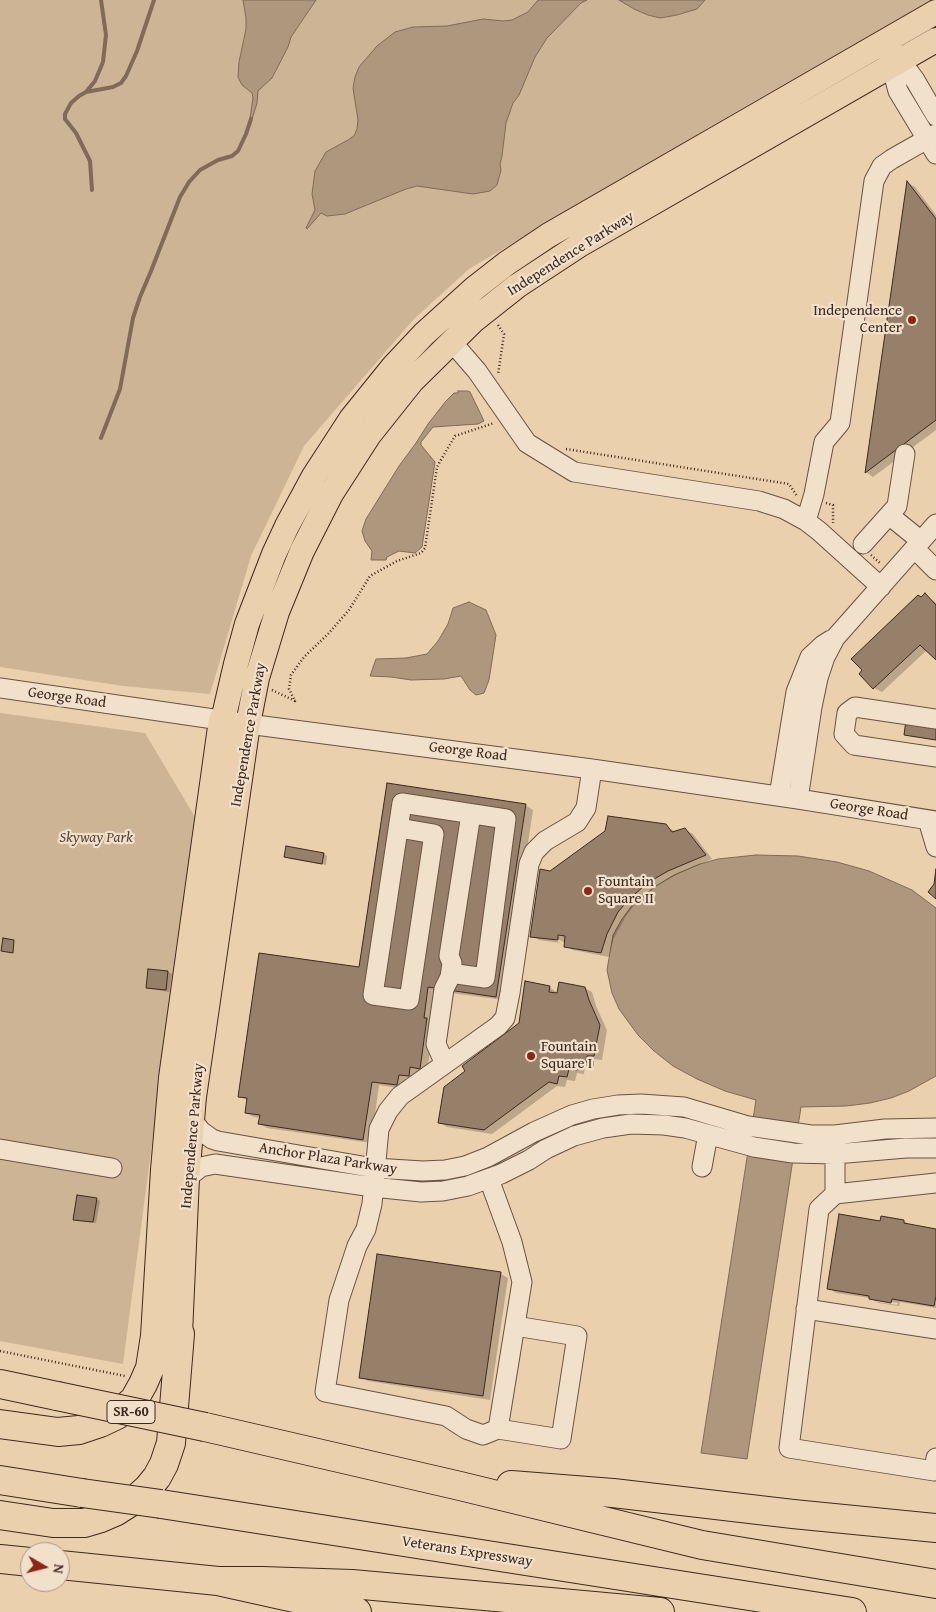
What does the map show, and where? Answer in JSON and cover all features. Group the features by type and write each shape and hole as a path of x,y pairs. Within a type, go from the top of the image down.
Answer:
{"highway":[{"path":"0,1424 58,1432 79,1430 94,1425 117,1415 128,1405 139,1392 150,1368 155,1336 165,1170 173,1078 236,722"},
{"path":"0,1515 53,1523 84,1523 115,1512 148,1488 164,1464 170,1442 180,1334"},
{"name":"SR-60","path":"0,1384 205,1427 460,1486"},
{"name":"Veterans Expressway","path":"0,1480 852,1612"},
{"path":"460,1486 508,1485 613,1493 936,1528"},
{"path":"460,1486 702,1545 936,1584"},
{"path":"0,1559 20,1561"},
{"path":"70,1566 218,1582 357,1612"},
{"path":"218,1582 262,1581 352,1584 660,1612"}],"main road":[{"name":"Independence Parkway","path":"180,1334 187,1178 236,722 236,664 247,624 265,577 287,526 314,476 351,420 393,367 424,334 475,288 507,264 548,235 936,12"},
{"name":"Independence Parkway","path":"236,722 257,678 277,612 293,569 343,474 374,428 412,381 451,341 497,301 574,248 936,40"}],"street":[{"path":"806,521 824,442 840,423 874,181 882,166 887,162 933,143 898,90 896,63 885,40"},
{"path":"896,63 915,80 936,116"},
{"path":"451,341 477,371 527,443 574,472 759,501 784,508 806,521 847,556 887,580"},
{"path":"867,549 897,506 905,454"},
{"path":"889,515 918,545 936,570"},
{"path":"798,799 818,678 835,638 936,524"},
{"path":"779,796 796,692 810,657 823,645 835,638"},
{"name":"George Road","path":"0,688 236,722 592,769 932,820"},
{"path":"936,719 855,707 847,713 844,734 854,745 936,757"},
{"path":"515,1326 577,1336 561,1439 498,1429 483,1435 466,1429 446,1416 325,1392 339,1300 357,1246 366,1228 372,1204 379,1130 388,1111 400,1096 498,1026 505,1018 529,864 534,852 545,841 577,822 582,815 586,808 592,769"},
{"path":"399,828 434,834 409,1000 373,995 402,804 506,819 485,978 457,974"},
{"path":"445,1064 436,1044 444,989 450,976 452,962 449,956 445,931 471,814"},
{"path":"932,820 936,847"},
{"name":"Anchor Plaza Parkway","path":"192,1120 201,1131 218,1141 374,1168 422,1171 445,1170 465,1166 488,1157 534,1132 572,1115 618,1105 641,1104 684,1107 765,1150 810,1154 885,1130 936,1128"},
{"name":"Anchor Plaza Parkway","path":"187,1178 201,1167 215,1164 373,1187 421,1192 443,1191 489,1179 581,1133 630,1124 678,1127 708,1134 769,1130 810,1135 835,1145 936,1148"},
{"path":"702,1166 708,1134"},
{"path":"835,1145 835,1194"},
{"path":"0,1148 112,1168"},
{"path":"489,1179 512,1242 522,1282 498,1429"},
{"path":"936,1183 835,1194 818,1209 789,1448 934,1471 936,1458"},
{"path":"806,1308 936,1329"}],"path":[{"path":"494,319 504,334 498,375 503,382"},
{"path":"272,682 272,691 295,701 289,689 291,675 304,657 328,634 348,610 370,576 397,561 421,554 425,548 437,467 455,436 492,424 506,414"},
{"path":"558,448 788,484 797,496 833,505 832,522 840,529"},
{"path":"867,549 887,580"},
{"path":"0,1350 127,1376"}],"green space":[{"path":"0,0 932,0 739,110 469,269 414,319 304,446 251,556 210,694 123,686 0,667"},
{"name":"Skyway Park","path":"0,713 145,733 195,817 123,1364 0,1341"}],"shaded area":[{"path":"243,0 316,0 291,37 272,78 258,91 257,103 252,119 250,118 252,93 242,85 238,77 246,29"},
{"path":"538,0 587,0 581,3 547,38 535,57 519,95 513,103 506,123 500,164 501,170 497,185 490,191 473,194 417,186 345,214 327,216 321,213 306,228 315,210 312,194 315,171 326,152 354,136 358,120 353,88 355,77 359,67 377,46 395,32 413,27 447,26 483,19 512,20 528,12"},
{"path":"619,0 705,0 697,9 660,18 634,9"},
{"path":"458,391 470,392 484,421 478,424 433,427 421,442 421,445 435,462 422,547 415,553 399,551 387,557 386,560 371,560 372,551 365,541 362,531 366,519 428,424 446,401 454,393 458,393"},
{"path":"469,602 486,610 496,635 489,680 484,693 476,695 470,690 461,676 444,679 411,680 370,676 376,659 406,658 427,654 438,641 448,624 453,608"},
{"path":"756,855 798,856 837,862 869,871 912,890 936,908 936,1076 909,1091 870,1103 846,1106 801,1107 747,1459 701,1453 756,1100 725,1091 697,1079 673,1066 654,1051 638,1035 619,1009 612,993 607,970 613,935 622,919 634,903 656,886 674,875 700,864 718,859"}],"building":[{"name":"Independence Center","path":"907,181 936,219 936,420 865,473"},
{"path":"925,593 936,605 936,660 920,645 873,689 859,674 862,670 851,659 918,595 921,597"},
{"path":"906,720 936,724 936,740 904,735"},
{"path":"387,783 526,804 496,997 428,987 424,1018 427,1018 420,1069 410,1067 409,1076 399,1075 397,1085 372,1082 363,1140 258,1124 260,1115 245,1113 247,1098 238,1097 259,953 359,967"},
{"name":"Fountain Square II","path":"608,816 666,824 672,832 685,828 706,855 668,871 649,882 629,899 618,912 607,934 601,953 564,947 565,936 558,935 558,940 530,937 540,869 550,871 605,831"},
{"path":"286,846 324,853 322,864 284,857"},
{"path":"936,869 936,899 928,892 934,884"},
{"path":"3,938 14,940 13,953 1,951"},
{"path":"148,969 168,971 166,990 146,988"},
{"name":"Fountain Square I","path":"525,981 550,986 549,992 557,993 559,982 585,987 600,1025 594,1056 587,1056 586,1063 577,1062 577,1070 569,1069 567,1077 559,1076 557,1084 549,1082 484,1130 438,1123 444,1087 465,1071 462,1066 519,1023"},
{"path":"77,1195 97,1198 93,1222 73,1220"},
{"path":"839,1214 880,1221 881,1216 904,1220 904,1223 936,1229 936,1296 934,1306 892,1299 891,1303 869,1299 869,1296 827,1289"},
{"path":"377,1254 501,1272 483,1396 359,1378"}],"waterway":[{"path":"86,92 95,81 103,62 106,35 101,0"},
{"path":"92,190 90,161 76,133 65,119 65,114 71,103 86,92 113,87 121,83 137,51 154,0"},
{"path":"101,438 120,389 133,318 180,197 189,182 200,170 218,160 232,156 238,151 251,119"}],"place":[{"name":"Independence Center","path":"912,320"},
{"name":"Fountain Square II","path":"588,891"},
{"name":"Fountain Square I","path":"531,1056"}]}
